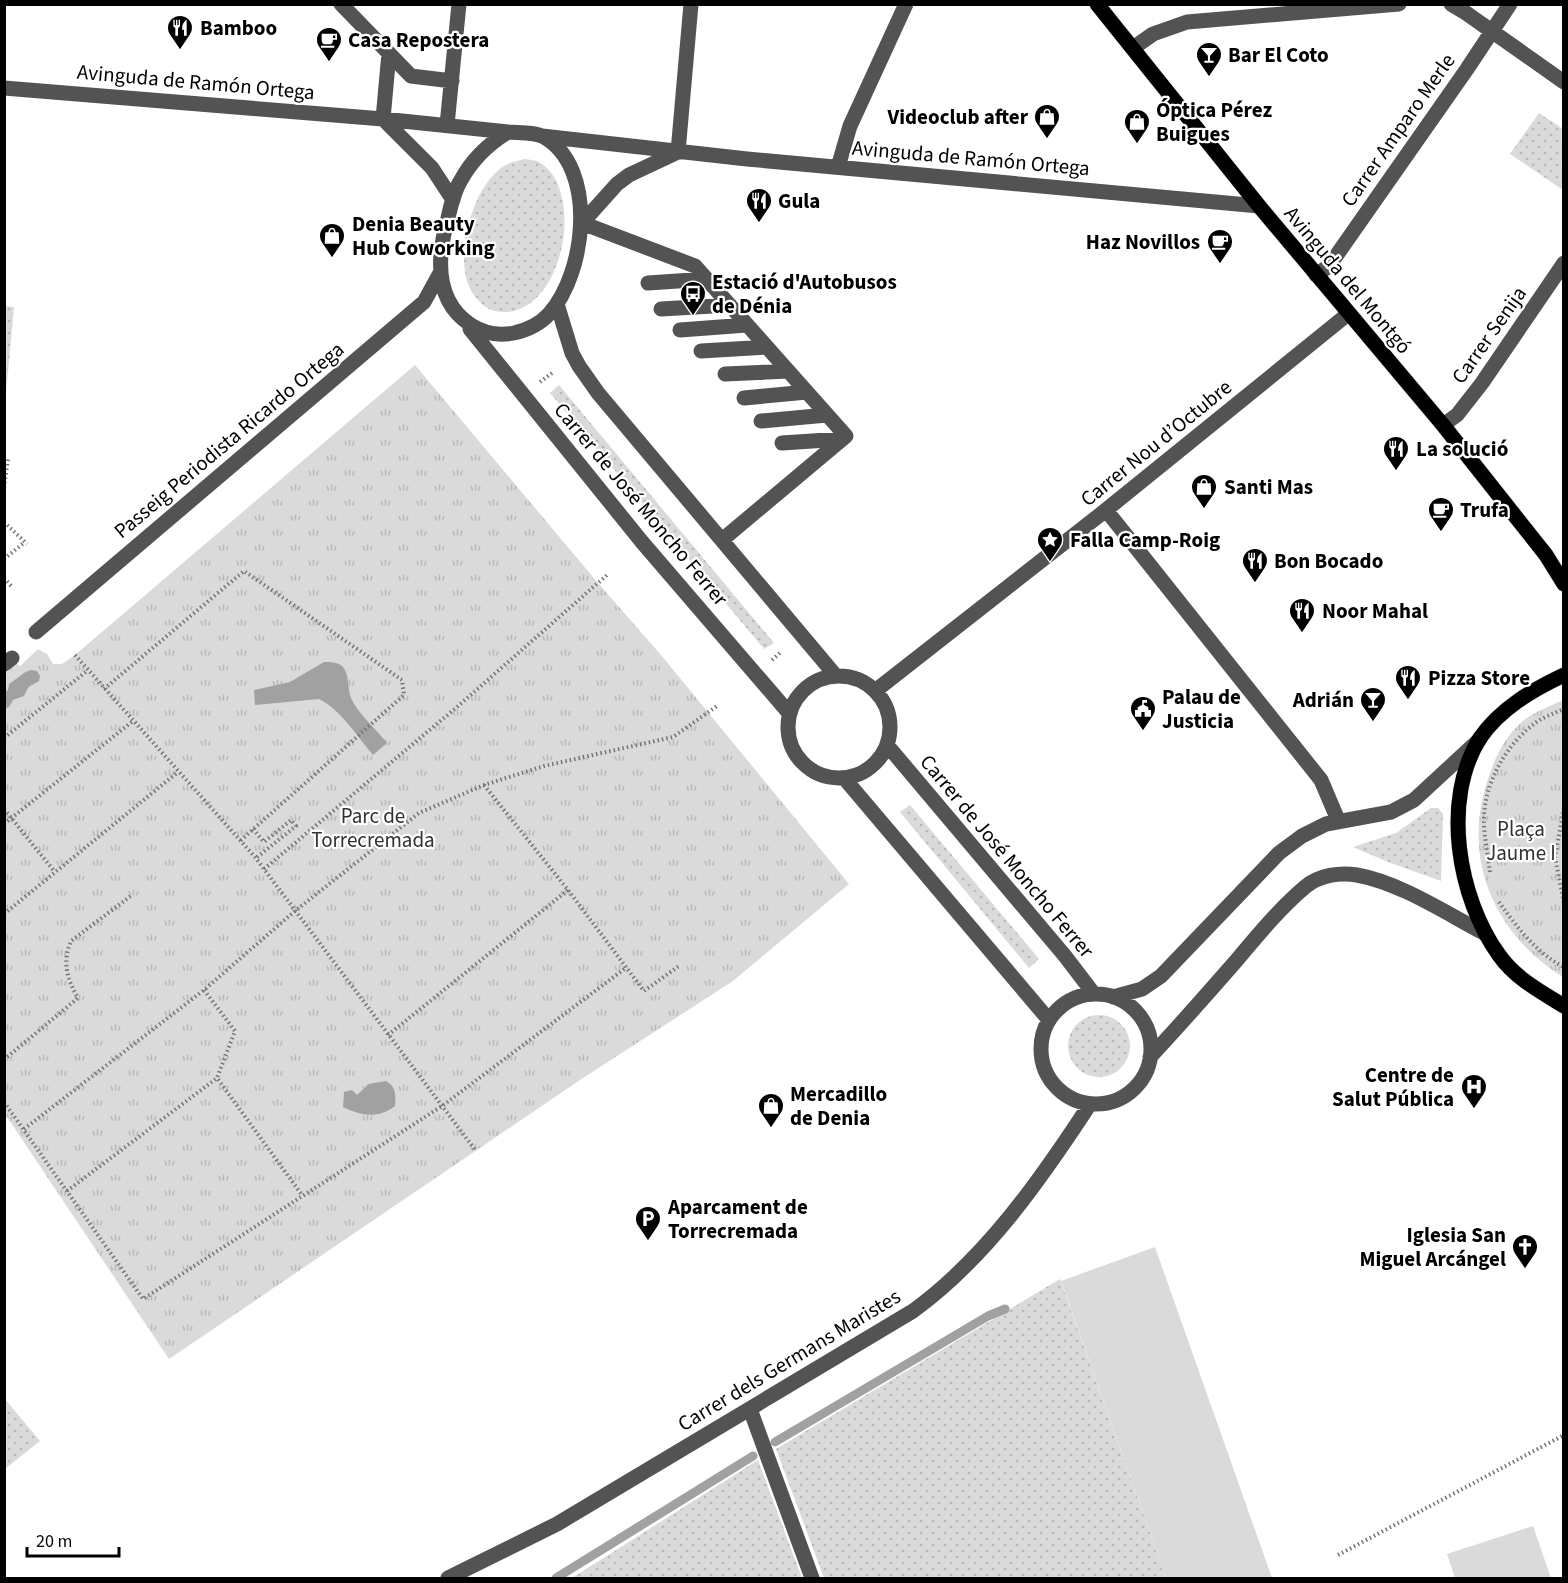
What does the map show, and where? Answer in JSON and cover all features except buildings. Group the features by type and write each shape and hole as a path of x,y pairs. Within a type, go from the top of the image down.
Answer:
{"main road":[{"name":"Avinguda del Montgó","path":"1097,4 1259,206 1443,425 1546,555 1563,584"},
{"path":"1563,675 1525,695 1493,723 1480,739 1464,773 1459,805 1461,867 1472,902 1486,934 1500,957 1517,974 1563,1006"}],"street":[{"path":"341,4 411,76 452,81"},
{"path":"447,125 459,4"},
{"path":"678,152 691,4"},
{"path":"838,167 850,126 906,4"},
{"path":"1133,48 1153,34 1186,22 1399,4"},
{"path":"1451,4 1563,82"},
{"name":"Carrer Amparo Merle","path":"1316,275 1329,266 1510,4"},
{"path":"389,53 383,118 432,168 453,200"},
{"name":"Avinguda de Ramón Ortega","path":"4,88 383,118 508,132"},
{"path":"508,132 542,136 557,147 567,160 576,187 582,223 572,276 557,304 548,315 523,331 509,334 484,333 462,319 443,288 440,254 453,200 461,180 489,146 508,132"},
{"name":"Avinguda de Ramón Ortega","path":"542,136 678,152 1259,206"},
{"name":"Avinguda de Ramón Ortega","path":"582,223 617,183 678,152"},
{"path":"582,223 695,266 846,436 722,540"},
{"name":"Carrer Senija","path":"1443,425 1457,415 1482,383 1563,263"},
{"name":"Passeig Periodista Ricardo Ortega","path":"36,632 424,302 440,273"},
{"path":"648,283 708,279"},
{"name":"Carrer de José Moncho Ferrer","path":"557,304 566,335 579,366 598,393 836,676"},
{"path":"661,309 730,305"},
{"name":"Carrer Nou d’Octubre","path":"875,691 1106,510 1348,314"},
{"name":"Carrer de José Moncho Ferrer","path":"462,319 642,542 789,713"},
{"path":"680,330 747,325"},
{"path":"701,351 767,347"},
{"path":"725,374 788,371"},
{"path":"744,398 807,392"},
{"path":"761,421 827,415"},
{"path":"782,443 842,439"},
{"path":"1106,510 1321,780 1338,820"},
{"path":"836,676 850,677 864,682 884,703 890,718 887,745 876,763 861,773 844,778 830,778 804,765 795,755 788,734 789,713 802,691 823,678 836,676"},
{"path":"1113,996 1130,1005 1143,1020 1150,1038 1147,1070 1130,1092 1118,1099 1090,1104 1075,1100 1061,1092 1050,1080 1043,1066 1040,1050 1042,1034 1049,1020 1061,1006 1077,997 1094,994 1113,996 1142,989 1161,976 1280,853 1302,836 1338,820 1391,812 1414,800 1480,739"},
{"name":"Carrer de José Moncho Ferrer","path":"887,745 1065,956 1094,994"},
{"path":"844,778 1049,1020"},
{"path":"1150,1057 1257,936 1306,886 1323,877 1336,874 1357,875 1406,891 1486,934"},
{"name":"Carrer dels Germans Maristes","path":"454,1577 557,1524 913,1311 946,1287 1005,1222 1062,1146 1090,1104"},
{"path":"750,1409 812,1578"}],"path":[{"path":"539,383 552,373"},
{"path":"4,459 8,459 4,488"},
{"path":"4,522 26,543 4,559"},
{"path":"104,689 244,572 402,680 404,695 240,841"},
{"path":"264,869 457,707 607,575"},
{"path":"4,578 13,588"},
{"path":"772,660 782,651"},
{"path":"75,655 256,858 476,1151"},
{"path":"4,738 88,670"},
{"path":"24,1130 204,990 295,910 419,813 484,785 543,766 673,737 717,706"},
{"path":"1492,880 1484,824 1489,791 1500,762 1516,741 1538,721 1563,709"},
{"path":"4,824 133,721"},
{"path":"4,914 178,772"},
{"path":"484,785 568,890 644,991 679,966"},
{"path":"1563,808 1555,857 1563,903"},
{"path":"4,809 55,872"},
{"path":"253,829 264,842 291,820 296,826 256,858"},
{"path":"388,1035 568,890"},
{"path":"4,1056 6,1058 78,998 69,982 65,965 71,941 132,895"},
{"path":"1496,898 1534,946 1563,967"},
{"path":"4,1102 143,1299 442,1106 627,967"},
{"path":"67,1191 217,1078 235,1031 204,990"},
{"path":"217,1078 302,1195"},
{"path":"1338,1555 1563,1435"}],"green space":[{"path":"1539,113 1563,129 1563,190 1510,154"},
{"path":"525,159 539,162 554,177 562,198 565,222 562,248 553,273 541,293 524,307 498,312 484,306 471,290 464,260 465,242 475,206 483,189 504,166"},
{"path":"4,306 14,307 5,403"},
{"name":"Parc de Torrecremada","path":"415,365 661,655 849,884 733,981 580,1080 169,1359 5,1114 4,672 16,663 20,666 38,649 47,654 53,664 62,664 75,655"},
{"path":"559,385 774,643 764,649 550,393"},
{"name":"Plaça Jaume I","path":"1563,700 1563,977 1518,939 1502,917 1490,892 1482,865 1479,838 1481,809 1488,779 1501,747 1523,721"},
{"path":"910,805 1039,959 1029,968 900,812"},
{"path":"1431,808 1438,808 1443,814 1441,881 1353,847 1396,833"},
{"path":"1093,1015 1105,1015 1121,1024 1128,1034 1130,1046 1128,1058 1121,1068 1105,1077 1093,1077 1082,1072 1073,1063 1068,1052 1068,1040 1073,1029 1082,1020"},
{"path":"1155,1247 1272,1578 1166,1578 1061,1281"},
{"path":"1060,1279 1166,1578 824,1578 776,1449"},
{"path":"5,1399 40,1441 4,1469"},
{"path":"758,1460 802,1578 572,1578"},
{"path":"1533,1526 1551,1578 1455,1578 1447,1554"}],"shaded area":[{"path":"324,662 336,663 345,669 354,704 387,743 373,755 342,717 319,699 255,705 254,690 290,682"},
{"path":"31,670 37,671 40,676 39,681 29,687 24,696 13,700 5,709 5,692 9,684"},
{"path":"386,1081 394,1088 395,1094 395,1106 389,1110 370,1115 343,1107 344,1092 352,1090 357,1095 369,1084"}],"waterway":[{"path":"775,1442 988,1316 1005,1309"},
{"path":"556,1578 753,1456"}],"place":[{"name":"Bamboo","path":"180,51"},
{"name":"Casa Repostera","path":"329,63"},
{"name":"Bar El Coto","path":"1209,78"},
{"name":"Videoclub after","path":"1047,140"},
{"name":"Óptica Pérez Buigues","path":"1137,145"},
{"name":"Gula","path":"759,224"},
{"name":"Denia Beauty Hub Coworking","path":"332,259"},
{"name":"Haz Novillos","path":"1220,265"},
{"name":"Estació d'Autobusos de Dénia","path":"693,317"},
{"name":"La solució","path":"1396,472"},
{"name":"Santi Mas","path":"1204,510"},
{"name":"Trufa","path":"1441,533"},
{"name":"Falla Camp-Roig","path":"1050,563"},
{"name":"Bon Bocado","path":"1255,584"},
{"name":"Noor Mahal","path":"1302,634"},
{"name":"Pizza Store","path":"1408,701"},
{"name":"Adrián","path":"1373,723"},
{"name":"Palau de Justicia","path":"1143,732"},
{"name":"Centre de Salut Pública","path":"1474,1110"},
{"name":"Mercadillo de Denia","path":"771,1129"},
{"name":"Aparcament de Torrecremada","path":"648,1242"},
{"name":"Iglesia San Miguel Arcángel","path":"1525,1270"}]}
